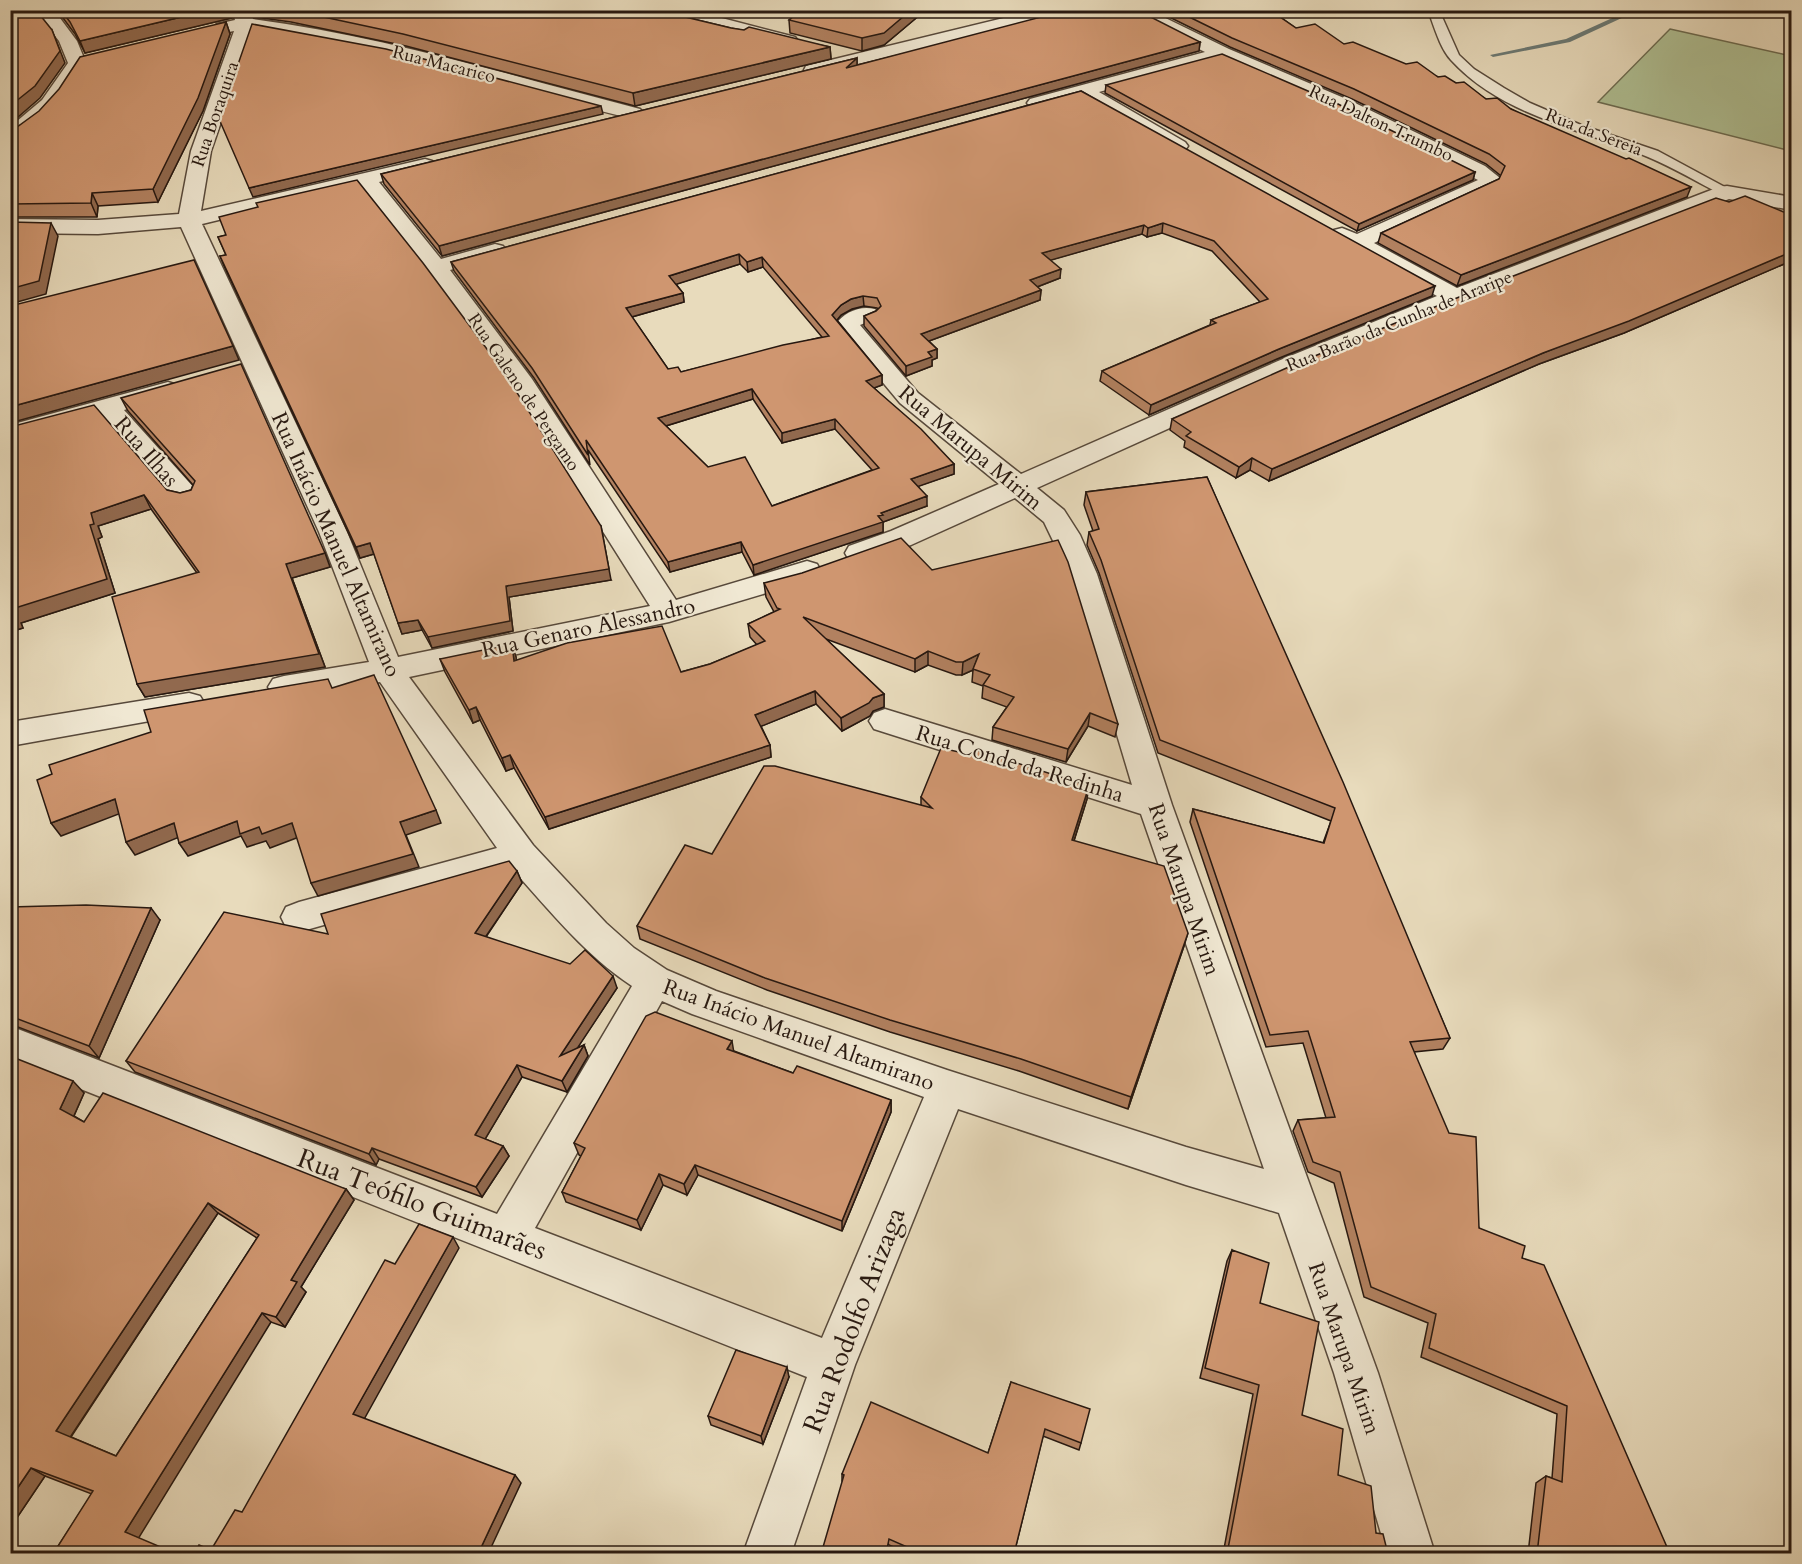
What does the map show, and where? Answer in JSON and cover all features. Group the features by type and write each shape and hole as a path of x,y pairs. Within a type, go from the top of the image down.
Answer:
{"street":[{"path":"10,136 26,126 53,101 67,84 77,63 74,49 66,35 44,10"},
{"path":"668,10 804,44"},
{"path":"793,75 1061,10"},
{"name":"Rua Dalton Trumbo","path":"1134,10 1222,52 1344,105 1478,170 1489,178 1488,183 1356,243"},
{"path":"291,30 320,15"},
{"name":"Rua Macarico","path":"201,33 243,16 291,30 406,54 633,113"},
{"name":"Rua Boraquira","path":"189,220 191,188 197,165 243,16"},
{"path":"827,50 861,58"},
{"path":"1014,110 1222,52"},
{"path":"77,63 99,58"},
{"path":"1083,91 1196,156"},
{"path":"598,122 656,108"},
{"path":"10,226 98,227 189,220 447,159"},
{"name":"Rua Galeno de Pergamo","path":"366,180 436,267 519,379 669,612"},
{"name":"Rua da Sereia","path":"1727,192 1791,204"},
{"name":"Rua Barão da Cunha de Araripe","path":"1075,461 1287,366 1456,297 1727,192"},
{"name":"Rua Inácio Manuel Altamirano","path":"189,220 196,264 246,368 333,532 388,670 520,855 593,934 621,959 654,981 705,1003 947,1088 1186,1166 1292,1197"},
{"path":"1326,227 1456,297"},
{"path":"436,267 517,245"},
{"name":"Rua Marupa Mirim","path":"867,315 852,320 847,325 879,365 928,416 1054,516 1066,535 1083,574 1155,805 1356,1373 1411,1554"},
{"path":"10,433 188,384"},
{"name":"Rua Ilhas","path":"108,407 186,496"},
{"name":"Rua Genaro Alessandro","path":"258,692 388,670 669,612 792,577 901,538 1075,461"},
{"path":"10,734 211,700"},
{"name":"Rua Conde da Redinha","path":"885,721 1155,805"},
{"path":"299,917 520,855"},
{"path":"507,1237 654,981"},
{"name":"Rua Teófilo Guimarães","path":"10,1043 833,1365"},
{"name":"Rua Rodolfo Arizaga","path":"767,1554 833,1365 947,1088"}],"lane":[{"name":"Rua da Sereia","path":"1433,10 1454,56 1470,72 1500,91 1526,106 1576,128 1653,154 1727,192"}],"green space":[{"path":"1670,29 1791,56 1791,151 1598,102"}],"building":[{"path":"10,10 36,10 52,30 60,51 35,86 10,106"},
{"path":"61,10 211,10 80,41"},
{"path":"291,10 656,10 731,28 744,30 749,27 830,47 633,93 403,34"},
{"path":"802,10 911,10 884,33 862,38 789,20"},
{"path":"1081,10 1137,10 1200,42 439,246 381,174 857,58 846,68 1064,11 1068,14"},
{"path":"1175,10 1270,10 1296,28 1315,24 1344,44 1353,42 1406,64 1417,62 1438,77 1445,76 1456,83 1464,82 1486,99 1497,98 1511,109 1626,159 1629,158 1691,187 1461,275 1381,233 1499,179 1505,166 1489,154 1354,89 1232,38"},
{"path":"226,22 198,98 153,189 92,193 91,203 10,204 10,129 17,127 39,111 59,89 80,57"},
{"path":"252,24 386,49 601,106 249,188 219,119"},
{"path":"1222,54 1338,104 1475,172 1359,224 1106,85"},
{"path":"1081,91 1435,286 1279,349 1151,405 1102,371 1216,323 1211,320 1268,299 1214,241 1203,237 1163,223 1148,228 1144,225 1042,253 1061,269 1030,280 1041,290 921,334 937,349 928,352 932,357 906,366 864,316 881,306 877,298 863,296 851,299 841,305 832,315 882,375 866,381 921,429 954,464 911,479 927,496 881,513 883,515 878,516 883,522 753,565 741,542 668,562 586,440 588,455 532,368 451,262","holes":["739,254 747,262 762,257 829,336 783,345 681,372 678,367 668,369 626,308 683,293 669,276","752,389 782,433 835,419 879,468 772,506 745,457 708,467 658,418"]},
{"path":"357,180 423,263 504,372 601,526 609,569 506,586 510,621 428,637 418,620 398,623 370,543 356,547 220,256 226,255 218,237 226,235 219,217 258,207 256,203"},
{"path":"1745,196 1791,215 1791,252 1629,321 1543,353 1272,469 1252,458 1239,467 1186,436 1191,432 1172,419 1300,362 1469,293 1716,198 1729,202"},
{"path":"10,222 51,223 39,281 10,289"},
{"path":"194,260 233,346 10,407 10,306"},
{"path":"241,364 325,553 286,564 319,654 137,684 112,597 199,572 144,495 91,513 94,524 90,525 107,579 12,609 14,614 10,615 10,427 94,405 167,490 180,493 191,490 195,481 121,398"},
{"path":"1207,477 1343,782 1450,1038 1410,1042 1449,1133 1476,1137 1479,1228 1525,1246 1522,1258 1544,1265 1670,1554 1537,1554 1546,1476 1562,1482 1567,1406 1429,1348 1436,1314 1371,1287 1340,1172 1313,1162 1298,1120 1335,1117 1308,1031 1270,1035 1193,809 1324,843 1335,808 1160,740 1101,560 1089,532 1099,529 1086,492"},
{"path":"901,538 932,570 1058,540 1068,562 1118,724 1090,713 1068,749 993,727 1014,697 983,685 990,675 973,669 979,654 963,662 956,662 928,651 915,659 803,617 884,694 873,698 869,703 841,718 815,691 755,715 770,745 545,817 510,755 502,758 476,707 469,710 440,659 512,644 514,661 567,643 662,626 681,672 710,664 765,641 748,624 780,609 777,608 764,583 802,573"},
{"path":"374,675 436,810 400,822 413,854 311,883 292,823 262,834 259,827 240,834 237,821 179,843 174,823 126,842 115,799 51,823 37,780 52,774 49,765 151,732 144,710 328,679 332,688"},
{"path":"941,748 972,755 976,750 1089,786 1072,840 1164,866 1188,933 1131,1097 1021,1059 890,1020 765,978 637,926 685,845 712,854 764,766 775,766 932,808 921,797"},
{"path":"509,861 517,871 475,933 570,964 585,950 613,976 560,1056 584,1045 562,1081 517,1065 475,1135 503,1146 476,1187 372,1148 369,1154 126,1061 224,912 328,934 321,914"},
{"path":"86,905 151,908 89,1046 10,1016 10,907"},
{"path":"655,1012 732,1041 727,1049 793,1073 797,1066 891,1100 842,1221 695,1165 684,1184 659,1174 637,1220 562,1192 585,1148 574,1143 646,1016"},
{"path":"10,1056 73,1081 60,1109 84,1122 103,1093 346,1189 291,1280 297,1282 276,1317 262,1313 125,1532 177,1554 53,1554 93,1491 31,1468 10,1499","holes":["208,1203 259,1235 116,1456 56,1431"]},
{"path":"419,1224 453,1237 353,1414 515,1475 478,1554 194,1554 199,1545 211,1550 235,1510 242,1512 385,1260 395,1264"},
{"path":"1232,1250 1269,1263 1260,1303 1319,1322 1302,1415 1343,1429 1338,1475 1371,1486 1376,1533 1383,1534 1388,1554 1227,1554 1259,1385 1205,1368"},
{"path":"736,1350 787,1367 761,1436 708,1416"},
{"path":"1011,1382 1090,1409 1081,1443 1045,1429 1014,1554 923,1554 889,1539 886,1554 821,1554 844,1475 842,1474 871,1402 988,1453"}],"waterway":[{"path":"1493,55 1568,41 1636,10"}]}
